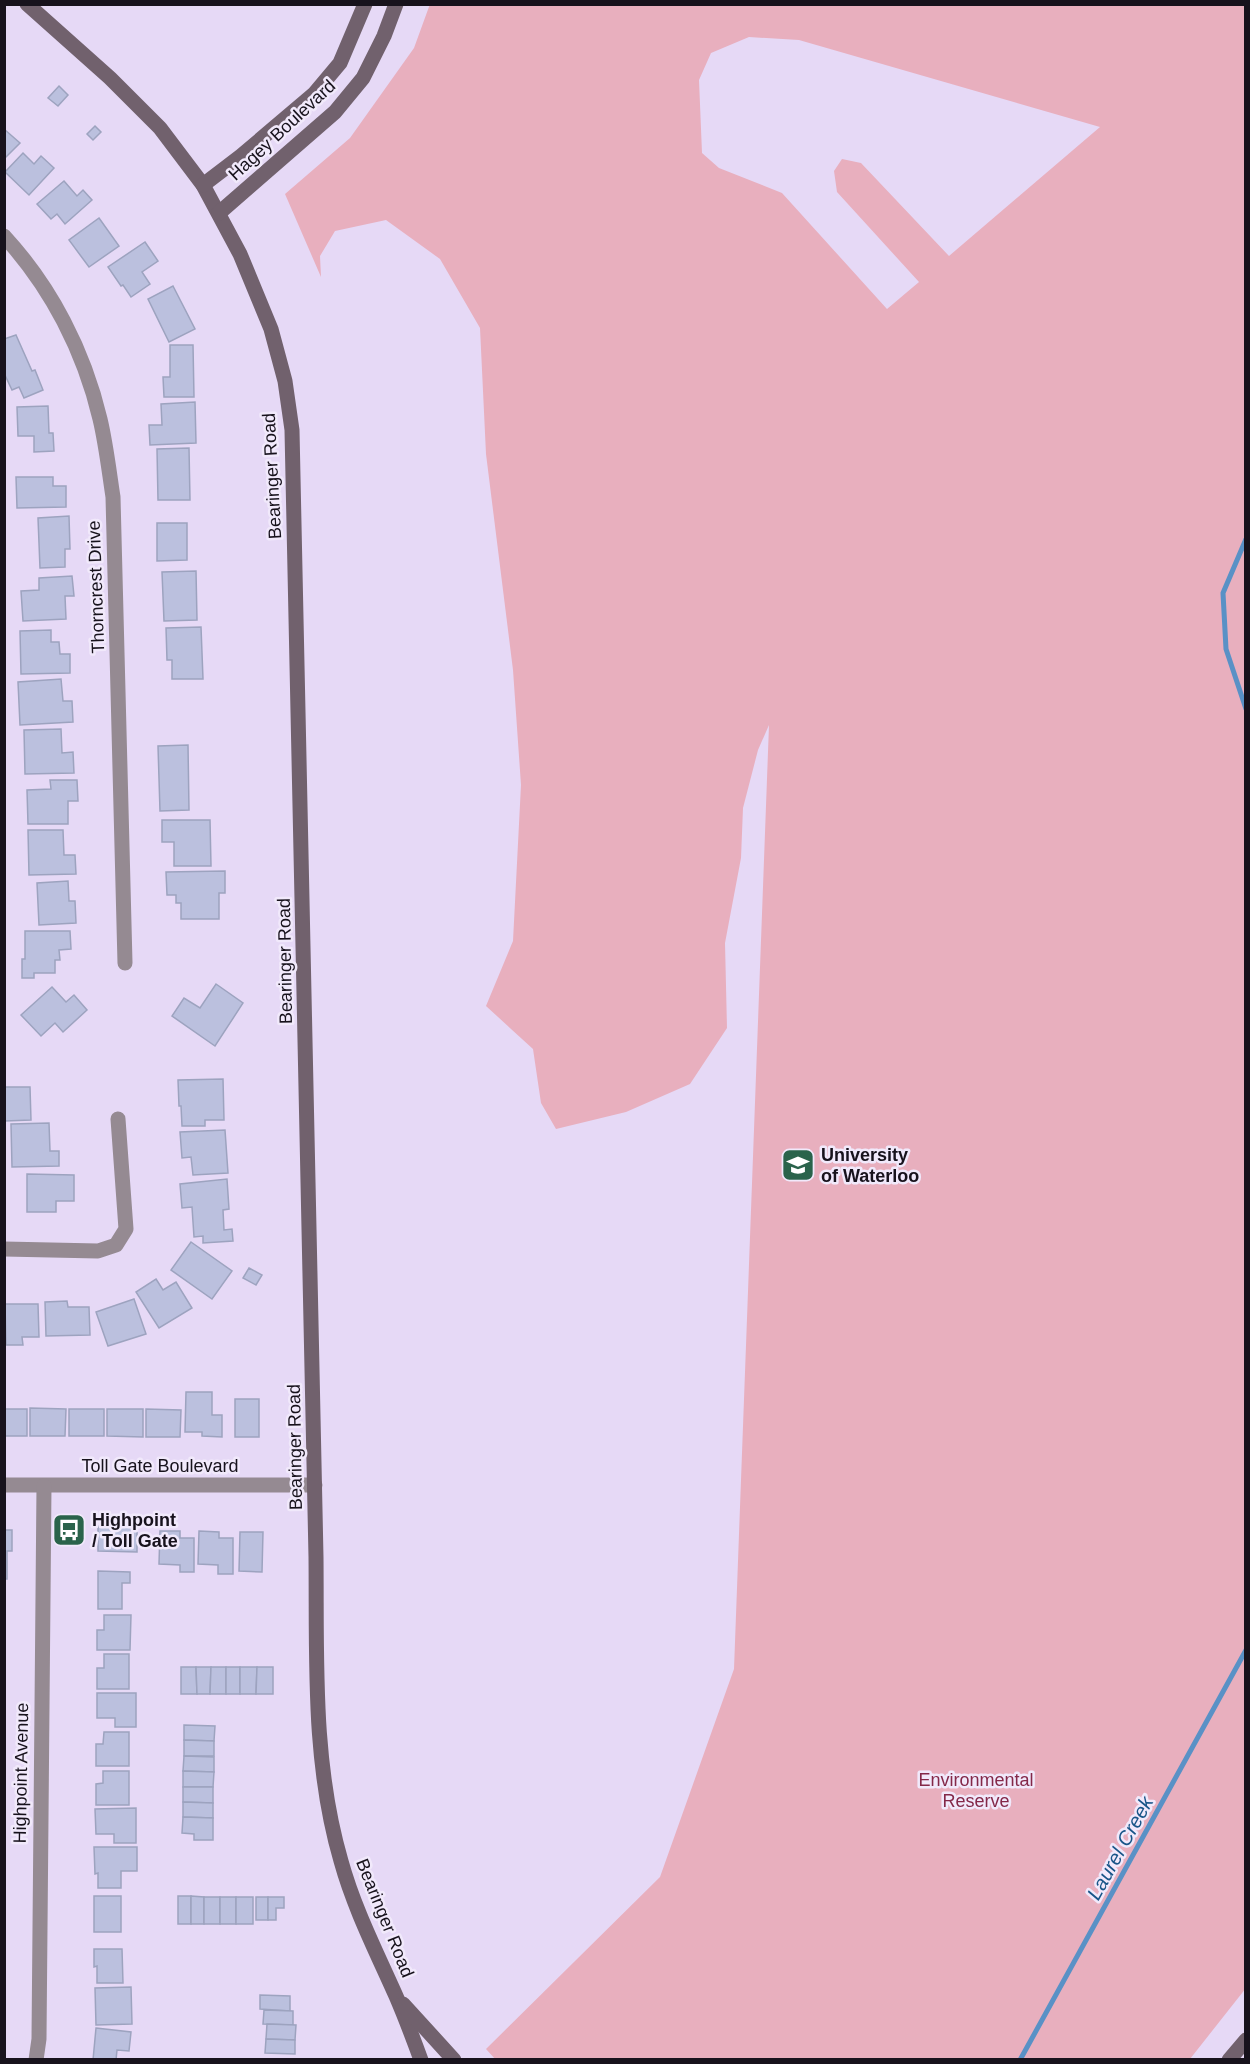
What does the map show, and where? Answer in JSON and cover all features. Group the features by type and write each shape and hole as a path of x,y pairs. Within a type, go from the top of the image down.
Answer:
{"street":[{"name":"Bearinger Road","path":"27,4 110,78 160,128 203,185 240,254 271,329 285,381 292,430 315,1485 317,1701 326,1795 340,1860 356,1908 421,2060"},
{"name":"Hagey Boulevard","path":"203,185 314,94 340,63 365,4"},
{"name":"Hagey Boulevard","path":"219,213 335,112 363,78 384,36 396,4"},
{"name":"Thorncrest Drive","path":"5,238 56,304 82,362 100,418 104,442 113,497 125,963"},
{"path":"4,1249 99,1251 116,1245 126,1229 118,1119"},
{"name":"Toll Gate Boulevard","path":"4,1485 315,1485"},
{"name":"Highpoint Avenue","path":"36,2060 39,2039 44,1486"},
{"name":"Bearinger Road","path":"395,1995 454,2060"},
{"path":"1229,2060 1245,2040"}],"green space":[{"name":"Environmental Reserve","path":"430,4 1245,5 1246,1988 1190,2059 496,2060 486,2049 660,1877 734,1669 769,725 758,750 743,808 741,858 725,943 727,1028 690,1084 626,1112 556,1129 541,1103 533,1049 486,1006 513,941 521,785 513,670 486,454 480,328 440,259 386,220 335,231 320,256 321,277 285,194 350,138 414,48","holes":["749,37 799,40 1100,127 949,256 861,163 842,159 834,171 837,192 919,282 887,309 782,193 719,168 702,153 699,80 711,53"]}],"building":[{"path":"59,86 68,95 58,106 48,98"},
{"path":"95,126 101,132 93,140 87,134"},
{"path":"4,129 20,143 4,159"},
{"path":"23,153 34,164 41,156 54,168 29,195 5,172"},
{"path":"64,181 77,196 83,190 92,200 65,224 57,214 51,219 37,204"},
{"path":"99,218 119,246 89,267 69,240"},
{"path":"145,242 158,261 142,272 150,284 131,297 108,267"},
{"path":"173,286 195,329 169,342 148,299"},
{"path":"16,335 43,390 24,398 19,387 12,390 4,373 4,339"},
{"path":"170,345 193,345 194,397 164,397 163,377 170,377"},
{"path":"195,402 196,443 150,445 149,425 162,425 161,404"},
{"path":"48,406 49,433 53,433 54,451 34,452 34,436 18,436 17,407"},
{"path":"189,448 190,500 158,500 157,449"},
{"path":"16,477 53,477 53,486 66,486 66,507 17,508"},
{"path":"69,516 70,549 65,549 65,567 40,568 38,518"},
{"path":"157,523 187,523 187,560 157,561"},
{"path":"196,571 197,620 164,621 162,572"},
{"path":"72,576 74,596 65,596 66,619 23,621 21,591 39,590 39,578"},
{"path":"201,627 203,679 172,679 172,660 167,660 166,628"},
{"path":"51,630 51,642 59,642 60,654 70,654 70,673 21,674 20,631"},
{"path":"61,679 63,701 72,701 73,722 20,725 18,682"},
{"path":"61,729 62,753 73,752 74,773 25,774 24,730"},
{"path":"188,745 189,810 160,811 158,746"},
{"path":"50,780 77,780 78,801 68,801 68,824 28,824 27,790 51,789"},
{"path":"162,820 210,820 211,866 174,866 174,842 162,842"},
{"path":"28,830 63,830 64,855 75,855 76,874 29,875"},
{"path":"225,871 225,893 219,893 219,919 181,919 181,903 176,903 176,895 167,895 166,872"},
{"path":"68,881 69,901 75,901 76,923 39,925 37,883"},
{"path":"25,931 70,931 71,949 59,950 60,960 55,960 55,973 34,973 34,978 22,978"},
{"path":"216,984 243,1003 215,1046 172,1016 184,998 200,1008"},
{"path":"52,987 66,1002 74,995 87,1010 63,1032 55,1023 41,1036 21,1015"},
{"path":"223,1079 224,1120 205,1120 205,1126 182,1126 178,1080"},
{"path":"5,1087 30,1087 31,1120 5,1121"},
{"path":"49,1123 50,1151 59,1151 59,1166 12,1167 11,1124"},
{"path":"225,1130 228,1173 193,1175 191,1157 182,1158 180,1132"},
{"path":"27,1174 74,1175 74,1201 56,1201 56,1212 27,1212"},
{"path":"227,1179 229,1209 223,1210 224,1230 232,1229 233,1241 203,1243 203,1236 194,1237 192,1207 182,1208 180,1184"},
{"path":"191,1242 232,1271 212,1299 171,1270"},
{"path":"249,1268 262,1275 256,1285 243,1278"},
{"path":"156,1279 163,1290 176,1282 192,1308 159,1328 136,1292"},
{"path":"134,1299 146,1334 108,1346 96,1312"},
{"path":"67,1301 68,1307 89,1307 90,1335 46,1336 45,1302"},
{"path":"5,1304 38,1304 39,1337 22,1337 23,1345 6,1345"},
{"path":"186,1392 212,1392 212,1415 222,1415 222,1437 202,1436 202,1432 185,1432"},
{"path":"235,1399 259,1399 259,1437 235,1437"},
{"path":"30,1408 66,1409 65,1436 30,1436"},
{"path":"4,1409 27,1409 27,1436 4,1436"},
{"path":"69,1409 104,1409 104,1436 69,1436"},
{"path":"107,1409 143,1409 143,1437 107,1436"},
{"path":"146,1409 181,1410 180,1437 146,1437"},
{"path":"98,1526 137,1527 137,1552 98,1551"},
{"path":"4,1530 12,1530 12,1551 7,1551 7,1579 4,1579"},
{"path":"160,1531 180,1531 180,1538 194,1538 194,1572 180,1572 180,1565 159,1564"},
{"path":"199,1531 219,1532 219,1538 233,1538 233,1574 218,1574 218,1565 198,1564"},
{"path":"240,1532 263,1532 262,1572 239,1571"},
{"path":"98,1571 130,1572 130,1583 122,1583 122,1609 98,1609"},
{"path":"104,1615 131,1615 130,1650 97,1650 97,1630 104,1630"},
{"path":"104,1654 129,1654 129,1689 97,1689 97,1668 104,1668"},
{"path":"181,1667 196,1667 197,1694 181,1694"},
{"path":"196,1667 211,1667 210,1694 197,1694"},
{"path":"211,1667 226,1667 226,1694 210,1694"},
{"path":"226,1667 240,1667 240,1694 226,1694"},
{"path":"240,1667 257,1667 256,1694 240,1694"},
{"path":"257,1667 273,1667 273,1694 256,1694"},
{"path":"97,1693 136,1693 136,1727 115,1727 115,1718 97,1718"},
{"path":"184,1725 215,1726 214,1741 184,1740"},
{"path":"104,1732 129,1732 129,1766 96,1766 96,1744 103,1744"},
{"path":"184,1740 214,1741 214,1756 184,1756"},
{"path":"184,1756 214,1757 214,1772 183,1771"},
{"path":"103,1771 129,1771 129,1805 96,1805 96,1784 103,1783"},
{"path":"183,1771 214,1772 213,1787 183,1787"},
{"path":"183,1787 213,1787 213,1803 183,1802"},
{"path":"183,1802 213,1803 213,1818 183,1817"},
{"path":"136,1808 136,1843 114,1843 114,1834 96,1834 95,1809"},
{"path":"183,1817 213,1818 213,1840 194,1840 194,1834 182,1833"},
{"path":"94,1847 137,1847 137,1871 121,1871 121,1888 98,1888"},
{"path":"94,1896 121,1896 121,1932 94,1932"},
{"path":"178,1896 191,1896 191,1924 178,1924"},
{"path":"191,1896 204,1897 204,1924 191,1924"},
{"path":"204,1897 220,1897 220,1924 204,1924"},
{"path":"220,1897 236,1897 236,1924 220,1924"},
{"path":"236,1897 253,1897 253,1924 236,1924"},
{"path":"256,1897 268,1897 268,1920 256,1920"},
{"path":"268,1897 284,1897 284,1908 276,1908 276,1920 268,1920"},
{"path":"94,1949 122,1949 123,1983 97,1983"},
{"path":"131,1987 132,2024 96,2025 95,1988"},
{"path":"260,1995 290,1996 290,2011 260,2009"},
{"path":"264,2010 293,2011 293,2025 263,2024"},
{"path":"267,2024 296,2025 295,2040 266,2039"},
{"path":"96,2028 131,2032 129,2051 117,2050 116,2060 93,2060"},
{"path":"266,2039 295,2040 295,2054 265,2053"}],"waterway":[{"name":"Laurel Creek","path":"1246,539 1223,593 1226,649 1246,709"},
{"name":"Laurel Creek","path":"1020,2060 1246,1650"}],"place":[{"name":"University of Waterloo","path":"798,1165"},
{"name":"Highpoint / Toll Gate","path":"69,1530"}]}
